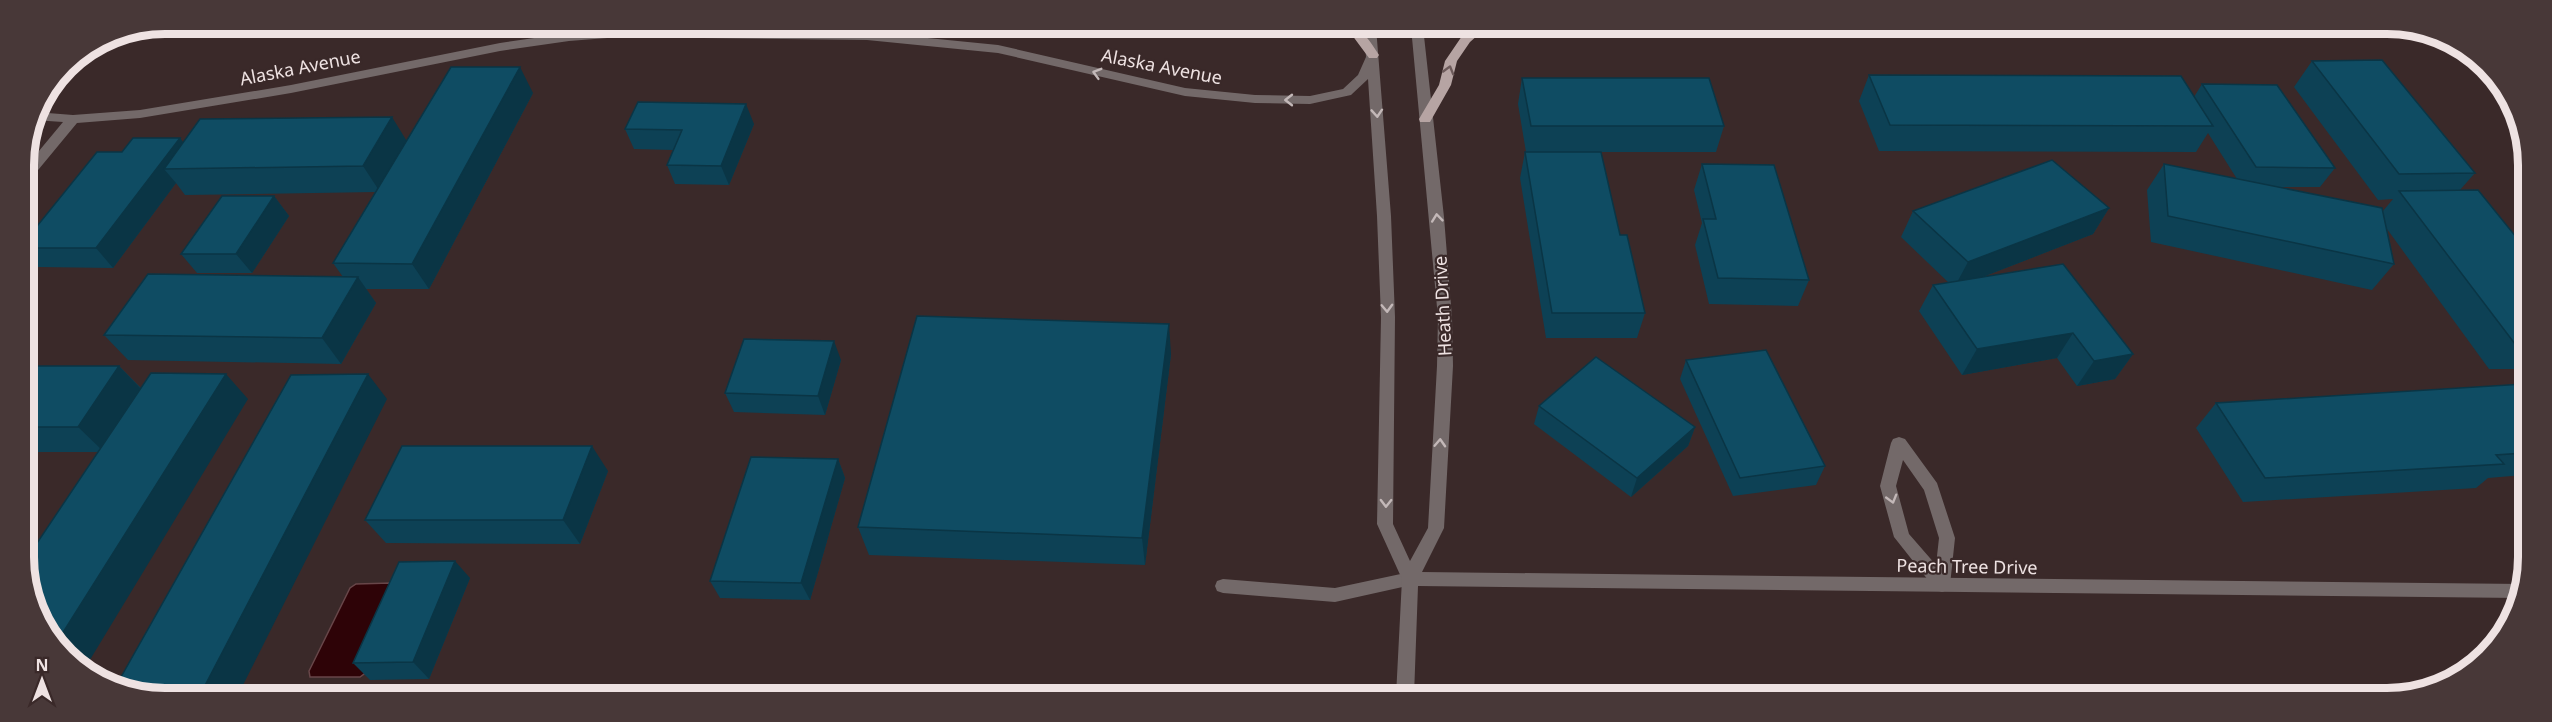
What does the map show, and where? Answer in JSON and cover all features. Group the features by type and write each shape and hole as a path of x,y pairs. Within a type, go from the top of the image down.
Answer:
{"main road":[{"path":"1358,34 1373,55"},
{"path":"1425,119 1445,85 1451,61 1472,34"}],"street":[{"name":"Heath Drive","path":"1371,34 1388,317 1385,524 1410,579"},
{"name":"Heath Drive","path":"1405,687 1410,579 1436,528 1445,366 1445,318 1418,34"},
{"name":"Alaska Avenue","path":"43,117 73,119 140,114 569,37 598,35"},
{"name":"Alaska Avenue","path":"763,35 867,36 998,49 1185,93 1255,99 1310,100 1347,92 1363,77 1373,55"},
{"path":"35,165 73,119"},
{"path":"1899,443 1931,488 1947,538 1942,585 1902,537 1888,486 1899,443"},
{"name":"Peach Tree Drive","path":"1224,586 1335,595 1410,579 2513,591"}],"shaded area":[{"path":"391,583 368,671 360,677 310,677 309,671 350,588 356,584"}],"building":[{"path":"2382,60 2475,173 2399,174 2312,61"},
{"path":"451,67 520,67 412,264 333,263"},
{"path":"1869,75 2181,76 2213,126 1890,125"},
{"path":"1522,78 1709,78 1724,126 1531,126"},
{"path":"2202,84 2277,85 2335,168 2256,167"},
{"path":"638,102 746,104 721,166 667,165 682,130 625,129"},
{"path":"392,117 363,166 164,169 200,119"},
{"path":"133,138 180,138 96,248 35,248 35,229 97,152 122,152"},
{"path":"1525,152 1601,152 1620,235 1627,235 1645,313 1552,313"},
{"path":"2052,160 2109,208 1968,262 1913,211"},
{"path":"1702,164 1774,165 1809,280 1718,278 1703,219 1716,219"},
{"path":"2164,164 2382,208 2394,264 2168,216"},
{"path":"2478,190 2518,239 2518,344 2515,344 2399,191"},
{"path":"222,196 274,196 236,254 181,254"},
{"path":"2063,264 2133,354 2094,361 2073,333 1977,349 1933,285"},
{"path":"148,274 358,277 322,338 104,335"},
{"path":"917,316 1169,324 1142,538 858,527"},
{"path":"744,339 834,341 818,396 725,393"},
{"path":"1766,350 1825,466 1740,478 1686,360"},
{"path":"1596,357 1695,427 1637,478 1539,406"},
{"path":"34,366 119,366 78,427 34,427"},
{"path":"151,373 226,374 61,636 41,599 34,548"},
{"path":"368,374 204,688 165,688 120,679 291,375"},
{"path":"2518,384 2518,453 2496,455 2504,464 2265,478 2216,403"},
{"path":"402,446 592,446 563,520 365,520"},
{"path":"751,457 838,459 801,583 710,581"},
{"path":"455,561 413,662 353,663 399,562"}]}
